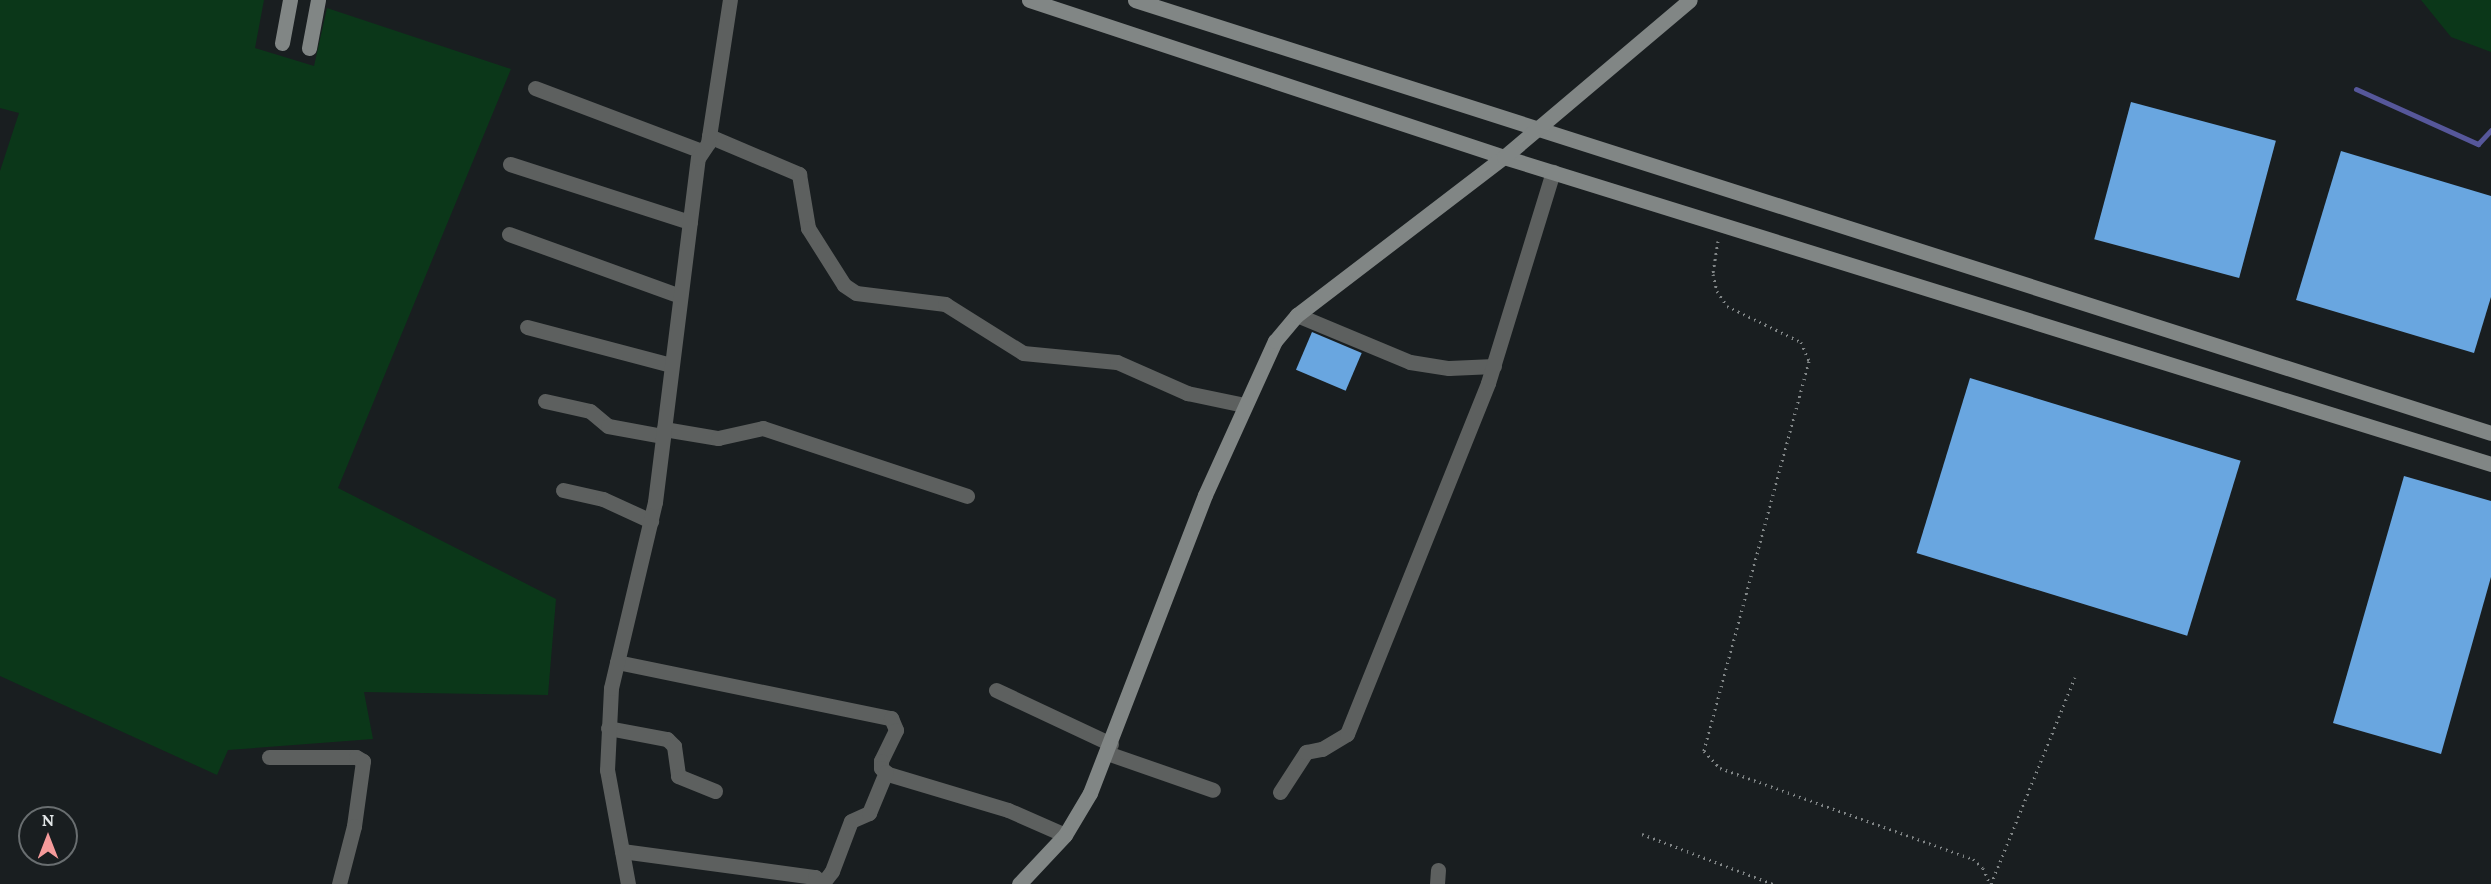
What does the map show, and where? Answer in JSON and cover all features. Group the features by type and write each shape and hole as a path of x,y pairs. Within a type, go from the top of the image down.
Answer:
{"main road":[{"path":"282,43 290,0"},
{"path":"309,48 318,0"},
{"path":"1029,0 1503,157 2491,464"},
{"path":"1136,0 1535,131 2491,433"},
{"path":"1019,884 1065,835 1090,793 1205,495 1275,341 1297,315 1503,157 1690,0"}],"street":[{"path":"628,884 607,770 608,728 617,662 651,521 690,222 702,151 709,136 730,0"},
{"path":"535,88 702,151"},
{"path":"709,136 799,174 808,228 844,285 856,293 945,304 1023,353 1117,363 1187,393 1244,405"},
{"path":"510,164 690,222"},
{"path":"1280,792 1306,752 1322,749 1347,734 1494,366 1553,172"},
{"path":"509,234 680,296"},
{"path":"1297,315 1410,362 1449,369 1494,366"},
{"path":"527,327 671,365"},
{"path":"545,401 590,411 608,426 718,438 763,428 967,495"},
{"path":"563,489 603,498 651,521"},
{"path":"617,662 891,718 897,724 881,761 886,772 869,813 850,821 832,872 821,884 815,877 622,851"},
{"path":"996,690 1109,748 1213,790"},
{"path":"608,728 667,739 674,746 678,776 715,791"},
{"path":"269,757 356,757 363,761 354,826 339,884"},
{"path":"886,772 1008,810 1065,835"}],"path":[{"path":"1720,224 1713,274 1727,306 1801,342 1809,361 1704,751 1720,768 1973,860 1983,868 1990,884"},
{"path":"1990,884 2075,677"},
{"path":"1642,834 1773,884"}],"green space":[{"path":"0,0 264,0 255,48 314,66 327,8 511,69 338,488 556,599 548,695 364,692 373,739 228,750 217,775 0,676 0,171 19,113 0,108"},
{"path":"2421,0 2491,0 2491,52 2451,37"}],"building":[{"path":"2131,102 2276,141 2239,278 2094,239"},
{"path":"2341,151 2491,196 2491,297 2474,353 2296,300"},
{"path":"1312,332 1362,353 1346,391 1296,370"},
{"path":"1970,378 2241,461 2187,636 1916,553"},
{"path":"2404,476 2491,501 2491,577 2441,754 2333,723"}],"waterway":[{"path":"2356,89 2478,144 2491,130"}]}
